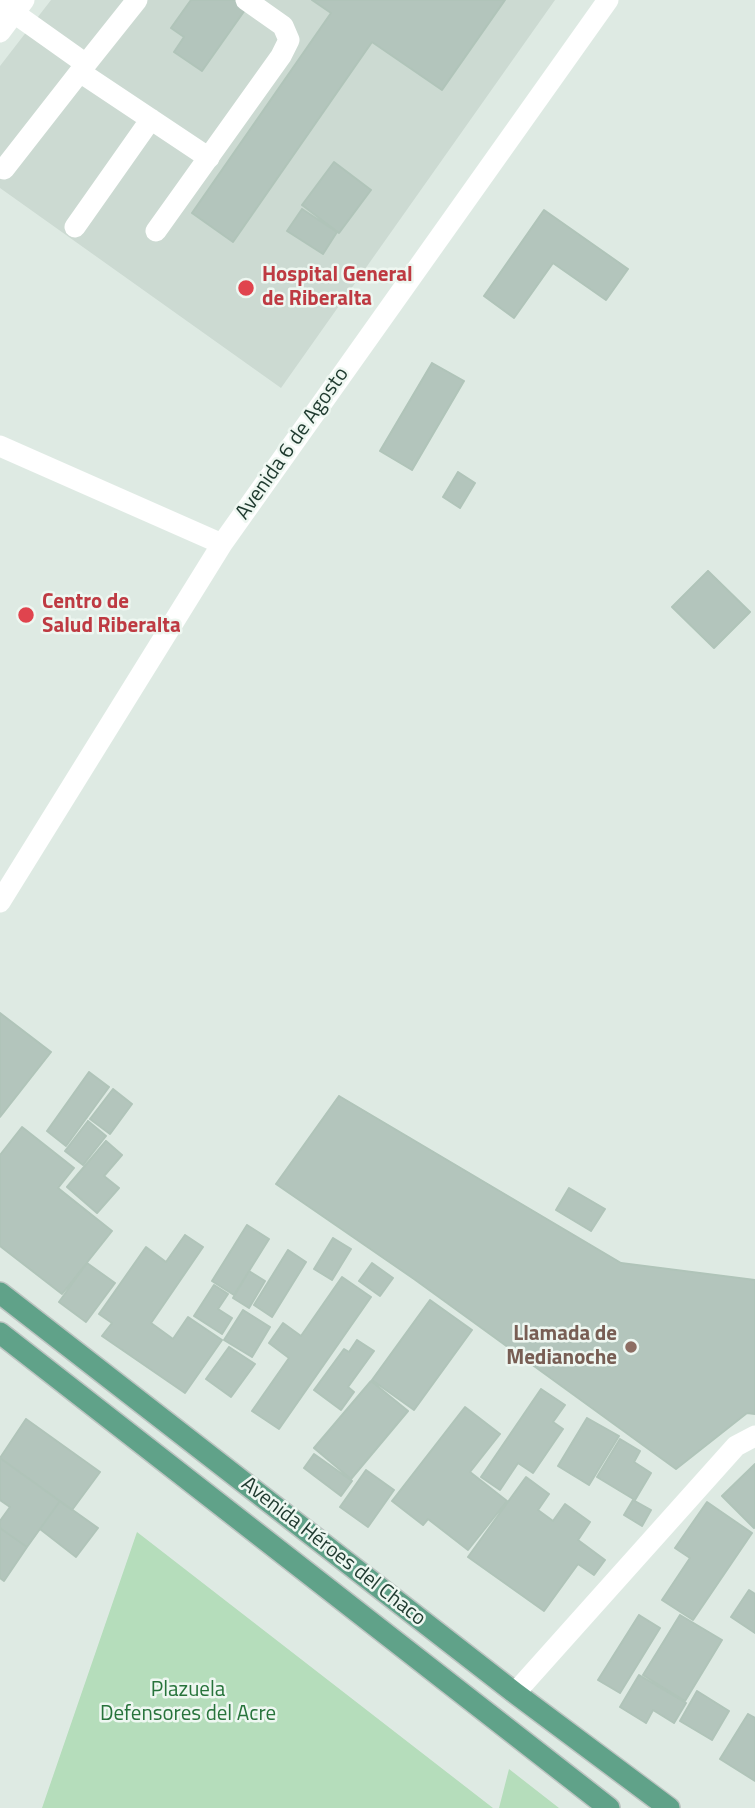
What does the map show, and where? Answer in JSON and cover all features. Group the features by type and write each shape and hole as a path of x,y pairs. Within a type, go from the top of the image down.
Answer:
{"main road":[{"name":"Avenida Héroes del Chaco","path":"0,1293 515,1693 668,1808"},
{"name":"Avenida Héroes del Chaco","path":"0,1332 609,1808"}],"street":[{"path":"4,169 137,0"},
{"path":"156,231 281,56 289,40 283,26 246,0"},
{"name":"Avenida 6 de Agosto","path":"0,902 222,544 608,0"},
{"path":"0,32 13,5 83,68 209,158"},
{"path":"75,227 151,119"},
{"path":"0,446 222,544"},
{"path":"515,1693 736,1446 755,1436"}],"shaded area":[{"name":"Hospital General de Riberalta","path":"51,0 555,0 281,388 0,188 0,66"}],"green space":[{"name":"Plazuela Defensores del Acre","path":"137,1532 493,1808 42,1808"},
{"path":"509,1769 559,1808 499,1808"}],"building":[{"path":"191,0 252,0 202,71 174,52 184,37 171,28"},
{"name":"Hospital General de Riberalta","path":"312,0 505,0 442,90 372,42 233,242 192,213 331,13"},
{"path":"334,162 371,190 339,233 302,205"},
{"path":"302,209 337,232 323,254 287,231"},
{"path":"544,210 628,269 606,300 553,263 514,318 484,296"},
{"path":"432,363 464,381 412,470 380,451"},
{"path":"458,472 475,483 460,508 443,497"},
{"path":"708,571 750,612 714,648 672,607"},
{"path":"0,1013 51,1052 0,1117"},
{"path":"89,1072 109,1087 66,1146 47,1131"},
{"path":"113,1089 132,1104 110,1134 90,1119"},
{"name":"Llamada de Medianoche","path":"339,1096 621,1263 755,1280 755,1414 747,1413 676,1469 414,1279 276,1184"},
{"path":"88,1121 106,1136 83,1165 65,1151"},
{"path":"22,1127 74,1168 58,1188 112,1231 62,1294 0,1246 0,1155"},
{"path":"106,1141 122,1155 104,1176 119,1188 97,1213 67,1187"},
{"path":"569,1188 605,1209 591,1231 556,1210"},
{"path":"247,1225 269,1239 234,1295 212,1281"},
{"path":"185,1235 203,1247 151,1323 173,1339 188,1317 222,1340 185,1393 102,1336 112,1323 99,1314 146,1247 166,1262"},
{"path":"333,1238 351,1249 332,1280 314,1269"},
{"path":"288,1250 306,1262 272,1317 254,1305"},
{"path":"87,1263 115,1283 86,1322 59,1302"},
{"path":"372,1263 393,1278 380,1296 359,1281"},
{"path":"249,1271 265,1281 249,1308 233,1298"},
{"path":"342,1277 371,1297 279,1429 252,1411 289,1358 269,1343 283,1323 301,1336"},
{"path":"214,1285 228,1294 218,1309 232,1318 222,1334 194,1316"},
{"path":"430,1300 472,1330 414,1410 372,1380"},
{"path":"243,1310 270,1327 252,1357 224,1340"},
{"path":"357,1340 374,1351 348,1387 354,1392 341,1410 314,1390 344,1349 349,1352"},
{"path":"229,1347 255,1364 231,1397 206,1379"},
{"path":"371,1381 408,1411 351,1479 314,1448"},
{"path":"541,1389 565,1405 553,1422 563,1429 533,1473 518,1463 500,1490 481,1477"},
{"path":"465,1407 500,1434 470,1472 507,1501 468,1550 428,1519 423,1525 392,1501"},
{"path":"587,1418 619,1436 589,1485 558,1466"},
{"path":"26,1419 100,1472 72,1510 0,1458"},
{"path":"620,1439 640,1451 634,1462 651,1473 635,1500 597,1477"},
{"path":"314,1454 352,1481 341,1496 304,1468"},
{"path":"0,1458 60,1501 27,1547 0,1528 0,1521 10,1507 0,1500"},
{"path":"755,1464 755,1527 754,1528 722,1496"},
{"path":"366,1470 394,1490 368,1527 340,1507"},
{"path":"526,1477 549,1494 538,1510 553,1521 565,1504 590,1522 578,1540 605,1560 594,1575 578,1564 544,1611 468,1557"},
{"path":"633,1500 651,1510 642,1526 624,1515"},
{"path":"60,1501 98,1528 76,1557 40,1529"},
{"path":"707,1502 752,1533 693,1620 662,1600 690,1558 675,1548"},
{"path":"0,1528 27,1547 4,1581 0,1578"},
{"path":"749,1590 755,1594 755,1633 731,1617"},
{"path":"639,1615 660,1628 620,1693 598,1680"},
{"path":"680,1615 722,1640 685,1701 643,1675"},
{"path":"639,1675 686,1703 674,1723 653,1710 646,1723 620,1707"},
{"path":"697,1691 729,1711 712,1740 680,1721"},
{"path":"748,1714 755,1718 755,1781 720,1759"}],"place":[{"name":"Hospital General de Riberalta","path":"246,288"},
{"name":"Centro de Salud Riberalta","path":"26,615"},
{"name":"Llamada de Medianoche","path":"631,1347"}]}
